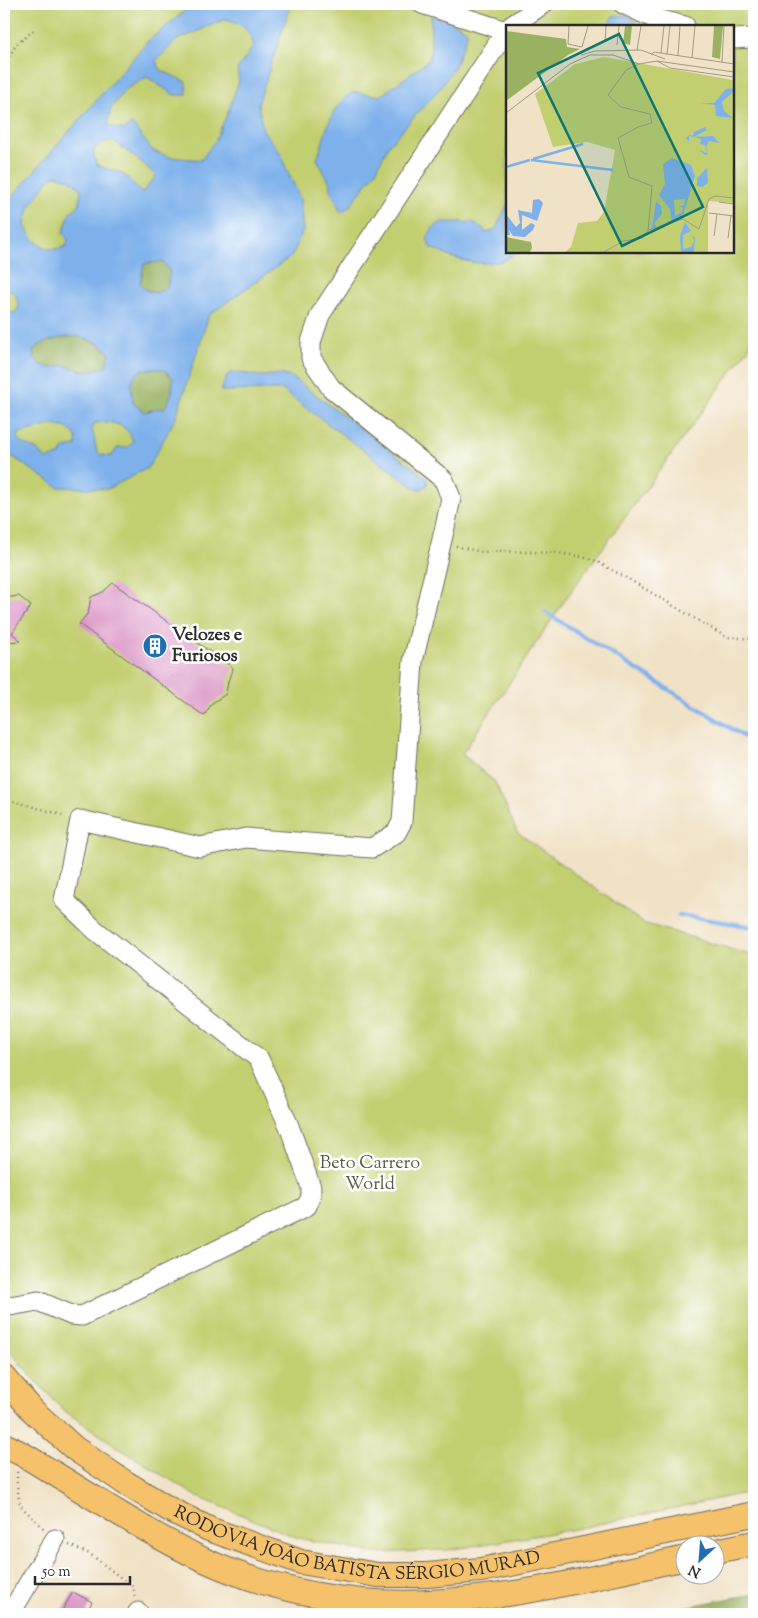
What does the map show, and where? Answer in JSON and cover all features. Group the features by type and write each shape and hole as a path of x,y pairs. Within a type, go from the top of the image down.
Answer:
{"main road":[{"name":"RODOVIA JOÃO BATISTA SÉRGIO MURAD","path":"4,1377 39,1418 74,1448 124,1482 169,1509 209,1529 301,1562 378,1575 427,1576 481,1570 754,1514"},
{"name":"RODOVIA JOÃO BATISTA SÉRGIO MURAD","path":"4,1445 155,1534 202,1559 241,1575 297,1592 375,1602 429,1602 485,1597 552,1586 676,1560"},
{"path":"726,1549 754,1543"}],"street":[{"path":"422,4 506,28"},
{"path":"514,25 543,4"},
{"path":"623,4 653,18 681,25"},
{"path":"4,1307 38,1301 71,1315 82,1316 306,1206 311,1196 311,1187 289,1126 259,1058 95,930 64,900 80,820 200,846 246,838 372,848 396,833 402,822 413,661 451,498 444,480 331,388 311,358 311,342 320,315 506,32"},
{"path":"733,38 754,38"},
{"path":"10,1614 55,1539"}],"path":[{"path":"4,65 16,45 35,29"},
{"path":"442,541 482,552 557,553 594,560 726,637 754,639"},
{"path":"4,800 80,820"}],"green space":[{"name":"Beto Carrero World","path":"4,4 754,4 754,341 567,597 462,754 495,782 517,832 643,923 754,956 754,1491 570,1530 448,1550 373,1553 298,1538 198,1497 122,1450 62,1409 21,1365 4,1342"},
{"path":"162,260 170,271 167,288 156,293 146,290 140,284 144,264"},
{"path":"78,336 100,344 110,353 106,367 86,372 63,365 52,368 41,365 34,358 33,350 44,343 60,338"},
{"path":"143,369 163,369 173,378 171,395 163,409 145,412 133,403 133,380"},
{"path":"754,1594 754,1614 647,1614"}],"water":[{"path":"206,4 258,4 269,6 272,4 291,4 258,104 263,130 282,155 300,198 303,230 292,256 209,315 176,417 148,468 108,489 58,487 4,451 4,324 7,315 17,311 19,305 14,292 4,289 4,206 148,41 186,10","holes":["226,19 241,25 249,35 254,46 237,69 239,81 228,112 215,141 201,160 170,157 153,151 131,123 125,130 108,125 111,108 126,89 147,77 174,95 187,95 186,82 161,70 156,61 177,40","113,141 144,164 156,176 142,193 124,175 97,165 94,149 103,142","56,175 69,179 81,189 79,205 70,213 63,233 68,240 66,246 53,249 47,248 32,237 25,225 29,208 48,180","162,261 170,271 167,288 156,293 146,290 140,284 144,264","78,336 100,344 110,353 106,367 86,372 63,365 52,368 41,365 34,358 33,350 38,346 54,339","143,369 163,369 173,378 171,395 163,409 157,408 145,412 133,403 132,384 135,377","106,422 116,424 123,427 129,433 133,442 128,447 117,448 112,456 101,455 97,451 92,429 95,423","52,425 70,430 75,436 76,446 64,448 60,455 47,459 37,450 18,439 19,433"]},
{"path":"626,15 636,21 636,25 609,25 613,16"},
{"path":"431,16 451,21 468,32 455,66 441,87 388,146 376,171 350,206 341,213 330,183 317,159 333,113 345,98 353,92 380,96 428,61 431,51"},
{"path":"506,207 506,252 516,252 502,261 493,263 464,261 446,255 430,247 427,238 432,229 441,222 472,222 483,228 486,233 495,230"},
{"path":"233,372 262,376 280,374 292,377 426,477 428,484 422,489 416,489 282,390 221,391 227,375"}],"building":[{"name":"Velozes e Furiosos","path":"113,583 233,668 226,694 212,703 204,716 79,624 88,613 91,597 103,592"},
{"path":"19,596 31,606 12,633 21,641 5,642 4,644 4,598"},
{"path":"73,1592 92,1602 86,1614 60,1614"}],"waterway":[{"path":"545,612 754,743"},
{"path":"679,915 754,927"}],"place":[{"name":"Velozes e Furiosos","path":"155,646"}]}
